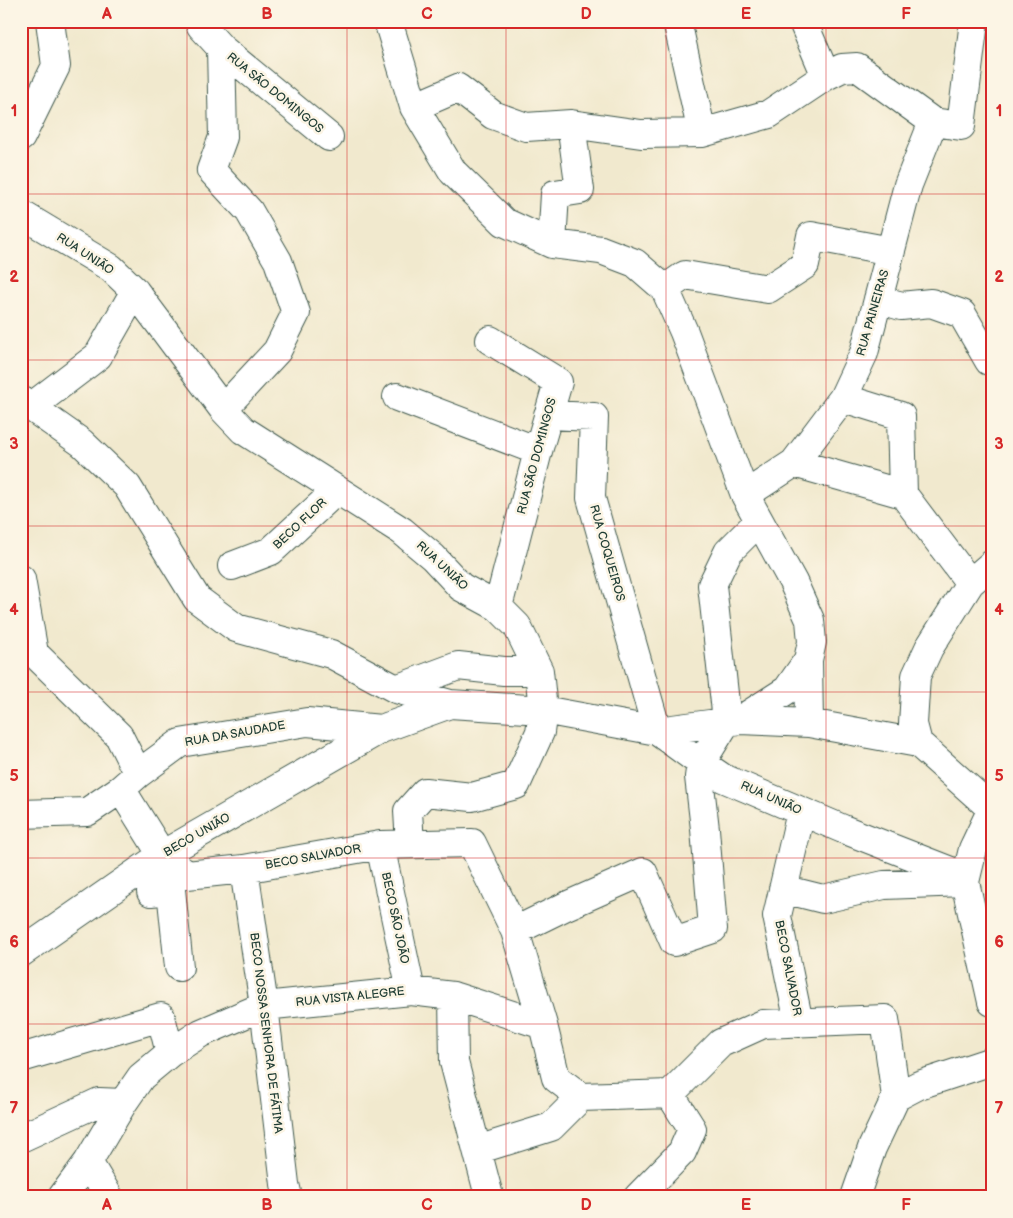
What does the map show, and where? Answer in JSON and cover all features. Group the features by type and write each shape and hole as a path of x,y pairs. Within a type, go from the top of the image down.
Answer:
{"street":[{"path":"24,120 56,66 50,21"},
{"name":"RUA SÃO DOMINGOS","path":"199,21 201,26 221,48 329,137"},
{"path":"388,21 414,107 453,172 504,222 552,244 601,250 626,259 635,263 665,288 684,332 745,495 793,582 810,620 812,642 808,660 809,723"},
{"path":"677,21 702,133"},
{"path":"414,107 458,88 493,115 526,127 571,124 641,134 702,133 769,114 826,76 842,68 857,67 933,122 960,126 974,21"},
{"path":"803,22 826,76"},
{"path":"221,48 223,137 210,170 249,211 278,261 296,313 277,351 223,409"},
{"name":"RUA PAINEIRAS","path":"745,495 794,463 843,398 864,353 908,185 933,122"},
{"path":"552,244 555,194 580,190 571,124"},
{"name":"RUA UNIÃO","path":"21,214 111,268 135,291 223,409 243,430 402,531 433,557 461,587 498,607 517,626 539,670 543,710 657,731 723,778 966,879"},
{"path":"665,288 685,275 768,290 805,265 811,236 890,251"},
{"path":"135,291 98,356 26,403 82,443 128,486 197,599 236,628 331,654 396,689 450,704 543,710 540,732 516,785 472,797 425,792 408,811 410,844"},
{"path":"878,299 901,306 931,303 962,314 989,361 992,361"},
{"name":"RUA SÃO DOMINGOS","path":"490,340 558,382 538,451 498,607"},
{"path":"397,397 538,451"},
{"path":"843,398 901,416 903,494 970,583"},
{"name":"RUA COQUEIROS","path":"548,415 594,417 591,498 657,731"},
{"path":"794,463 903,494"},
{"name":"BECO FLOR","path":"232,566 271,551 337,490"},
{"path":"734,721 712,585 728,552 759,521"},
{"path":"918,743 913,724 916,676 929,648 970,583 992,564"},
{"path":"21,579 28,655"},
{"name":"BECO SALVADOR","path":"28,655 118,736 130,781 162,855 187,875 244,869 380,845 472,842 514,931"},
{"path":"808,660 787,690 734,721 701,763 699,777 706,829 713,929 674,942 643,872 514,931 543,1025 556,1078 581,1098 670,1094 721,1043 763,1024 885,1019 896,1097 872,1148 855,1197"},
{"path":"396,689 458,666 504,671 539,670"},
{"name":"BECO UNIÃO","path":"21,954 162,855 381,729 450,704"},
{"path":"657,731 734,721 809,723 918,743 992,809 973,850 966,879 992,1002"},
{"name":"RUA DA SAUDADE","path":"21,814 87,812 180,744 307,722 381,729"},
{"name":"BECO SALVADOR","path":"799,1023 777,916 801,812"},
{"name":"BECO SÃO JOÃO","path":"380,845 410,991"},
{"path":"162,855 151,892 171,890 179,967"},
{"name":"BECO NOSSA SENHORA DE FÁTIMA","path":"244,869 264,1006 288,1197"},
{"path":"784,889 823,899 884,884 966,879"},
{"name":"RUA VISTA ALEGRE","path":"62,1197 88,1162 123,1103 141,1077 170,1053 201,1033 264,1006 410,991 453,996 543,1025"},
{"path":"453,996 454,1062 488,1197"},
{"path":"21,1058 161,1017 170,1053"},
{"path":"896,1097 919,1085 992,1062"},
{"path":"638,1197 682,1152 692,1129 670,1094"},
{"path":"477,1150 551,1127 581,1098"},
{"path":"21,1138 99,1102 123,1103"},
{"path":"88,1162 109,1197"}]}
